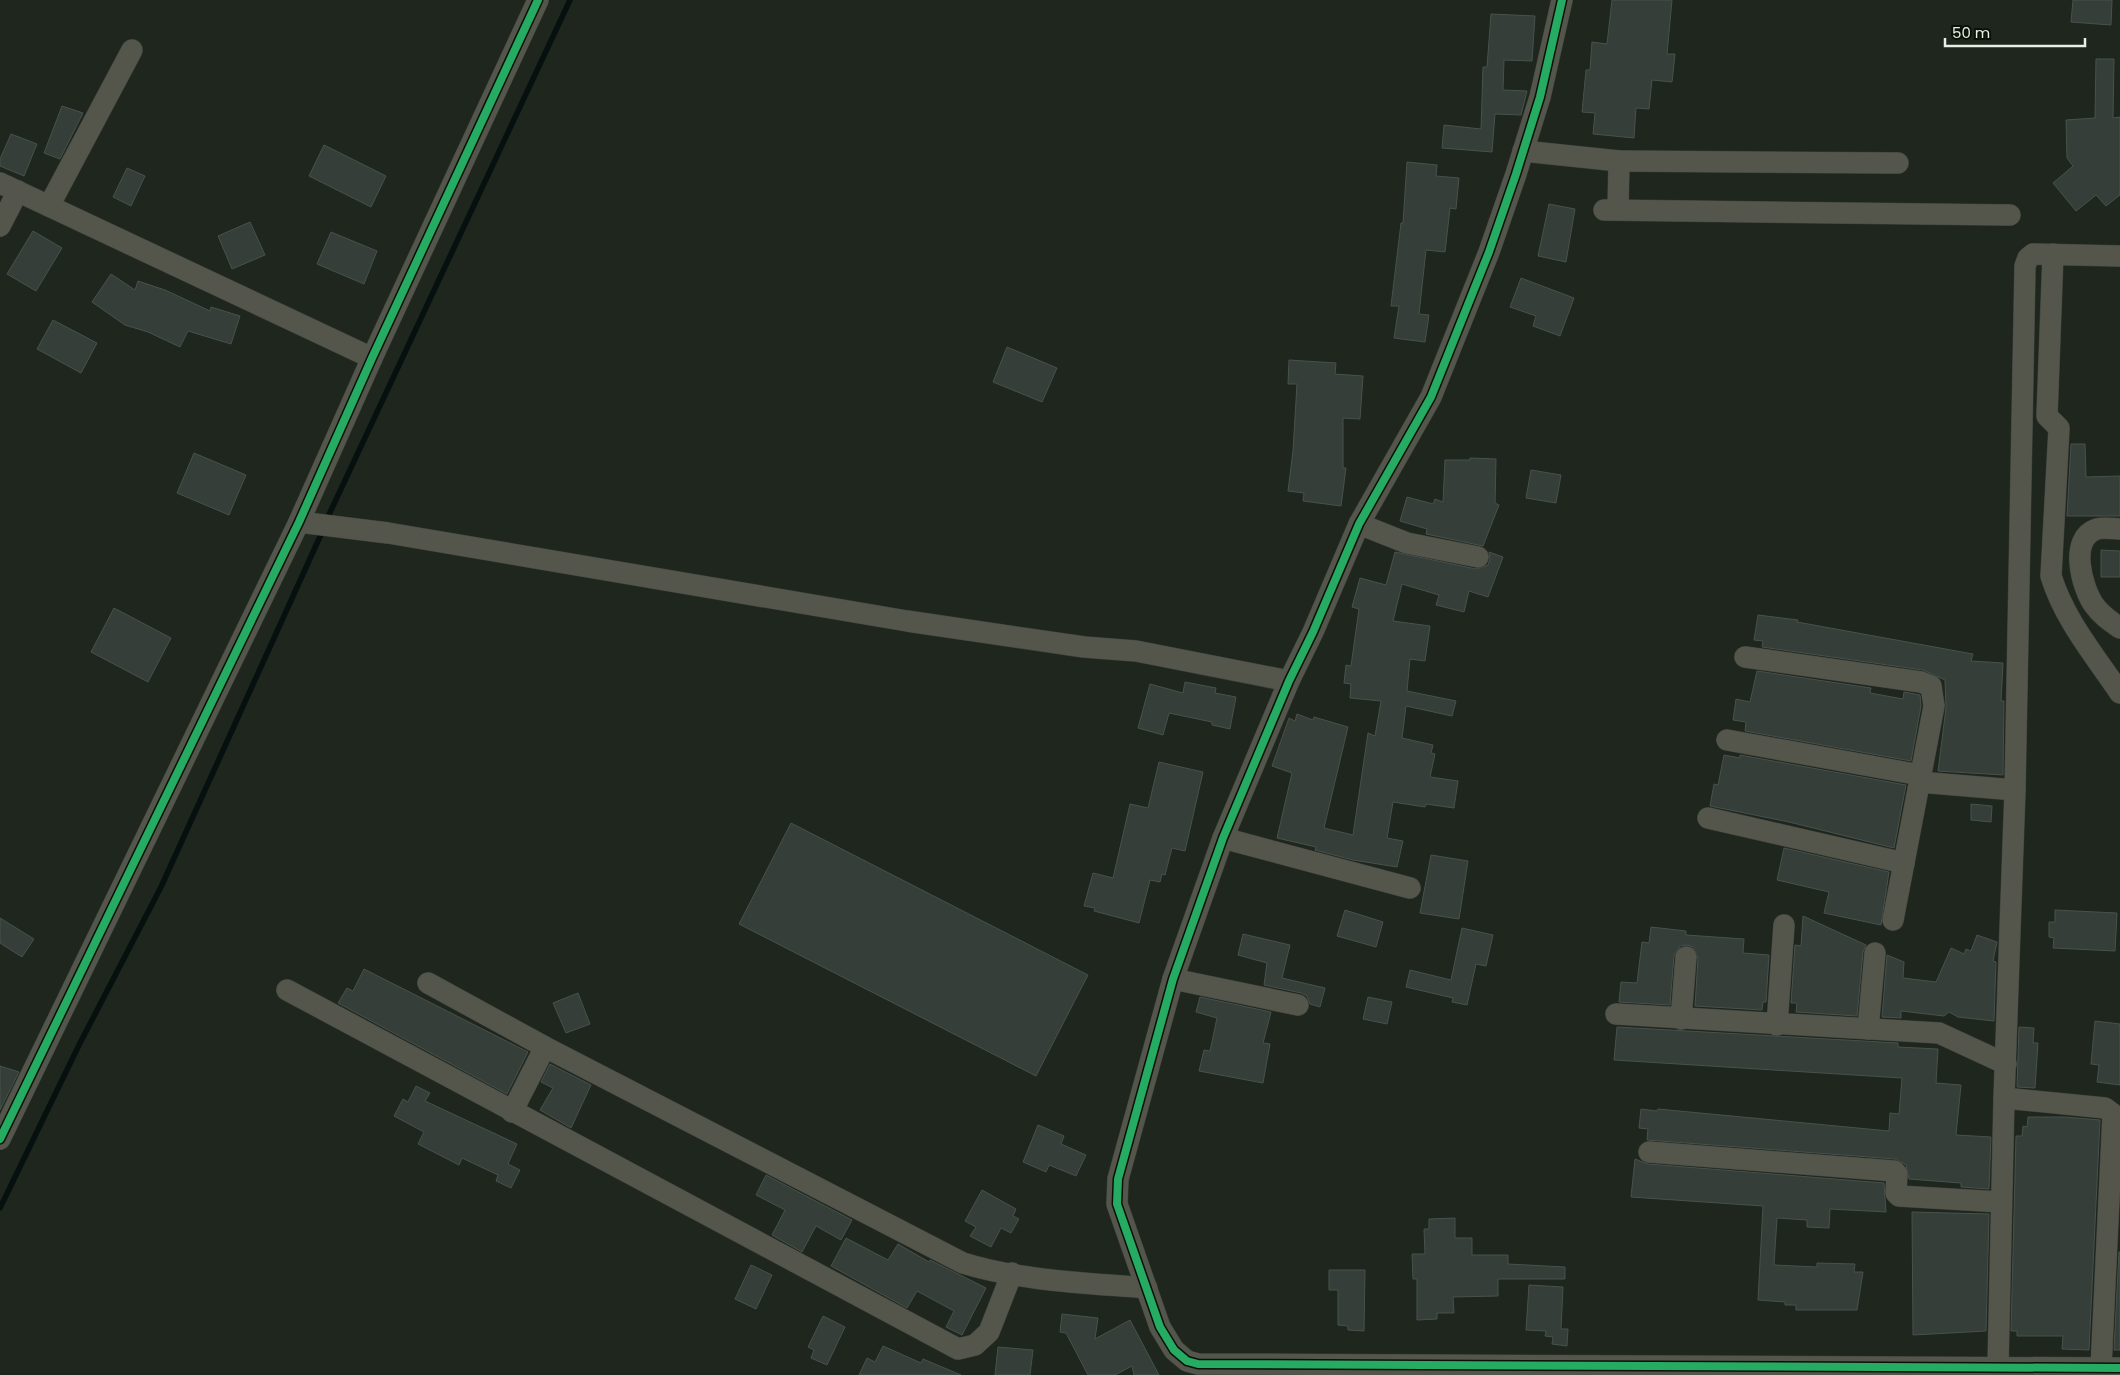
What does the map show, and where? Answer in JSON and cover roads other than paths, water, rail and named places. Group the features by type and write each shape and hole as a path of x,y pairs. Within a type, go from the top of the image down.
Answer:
{"street":[{"path":"0,1138 312,523 372,358 538,0"},
{"path":"1562,0 1540,97 1489,252 1431,397 1359,524 1313,632 1289,681 1223,838 1173,979 1118,1179 1118,1204 1160,1328 1184,1368 1198,1364 1998,1367 2077,1372 2110,1368 2113,1114 2105,1108 2004,1098"},
{"path":"49,206 132,50"},
{"path":"1523,151 1619,161 1898,163"},
{"path":"1619,161 1611,209 2010,215"},
{"path":"0,226 9,187 372,358"},
{"path":"2045,254 2047,416 2059,428 2051,576 2058,597 2072,623 2120,693"},
{"path":"1998,1367 2004,1098 2015,790 2025,266 2028,258 2045,254 2120,256"},
{"path":"312,523 906,621 1084,647 1136,651 1289,681"},
{"path":"1359,524 1407,542 1478,557"},
{"path":"2120,529 2096,529 2086,538 2080,548 2080,566 2085,590 2094,605 2104,616 2120,628"},
{"path":"1746,657 1921,682 1931,686 1934,706 1893,920"},
{"path":"1728,740 1919,778 2015,790"},
{"path":"1708,818 1904,863"},
{"path":"1223,838 1410,888"},
{"path":"1777,1025 1784,926"},
{"path":"1868,1029 1875,953"},
{"path":"1681,1019 1686,957"},
{"path":"1173,979 1298,1005"},
{"path":"428,984 963,1263 1054,1280 1147,1288"},
{"path":"287,990 958,1349 976,1345 989,1332 1012,1273"},
{"path":"1616,1014 1777,1025 1939,1033 2006,1064"},
{"path":"512,1112 545,1046"},
{"path":"1649,1152 1894,1171 1896,1174 1896,1193 1899,1196 2002,1202"}],"waterway":[{"path":"326,521 570,0"},
{"path":"0,1208 79,1045 161,887 323,530"}]}
